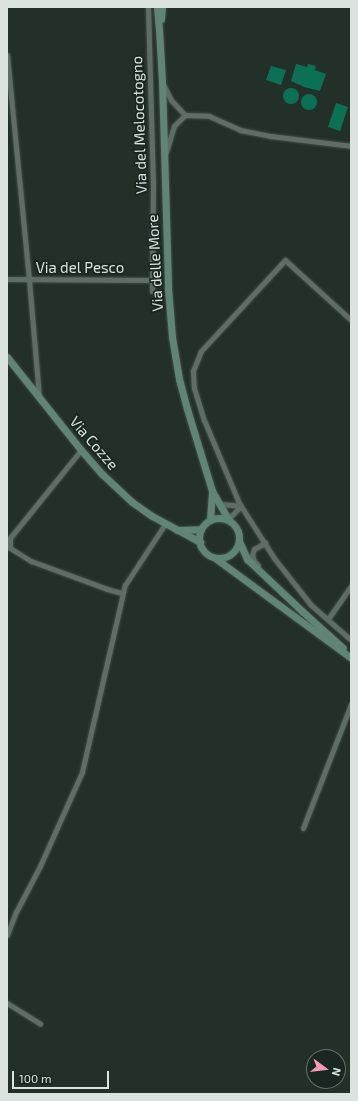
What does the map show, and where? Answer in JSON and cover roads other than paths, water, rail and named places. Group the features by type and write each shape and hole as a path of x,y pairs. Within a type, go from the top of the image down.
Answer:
{"main road":[{"path":"157,7 160,29"},
{"path":"160,29 162,7"},
{"name":"Via delle More","path":"160,29 168,288 172,337 187,409 212,491"},
{"name":"Via Cozze","path":"7,356 81,450 102,474 132,502 165,524 200,542"},
{"path":"212,491 228,520 237,528 239,541 247,559 302,611 351,654"},
{"path":"210,520 212,491"},
{"path":"177,530 201,528 210,520 216,518 228,520"},
{"path":"201,528 200,542 205,552 351,658"},
{"path":"215,558 228,556 237,547 239,541"}],"street":[{"name":"Via del Melocotogno","path":"148,7 153,183 152,291"},
{"path":"7,55 39,396"},
{"path":"162,81 171,100 185,115 209,116 240,130 271,136 312,143 351,146"},
{"path":"164,158 174,126 185,115"},
{"path":"351,320 285,260 201,351 193,371 194,388 204,420 241,506 274,558 311,605 351,640"},
{"name":"Via del Pesco","path":"7,279 152,280"},
{"path":"81,450 10,538 10,548 31,561 107,589 122,593"},
{"path":"220,504 241,506"},
{"path":"228,520 241,506"},
{"path":"7,935 16,912 40,866 82,772 125,585 165,524"},
{"path":"264,543 254,549 252,554 254,560 287,593 302,611"},
{"path":"328,619 351,586"},
{"path":"303,828 351,704"},
{"path":"7,1003 40,1024"}]}
